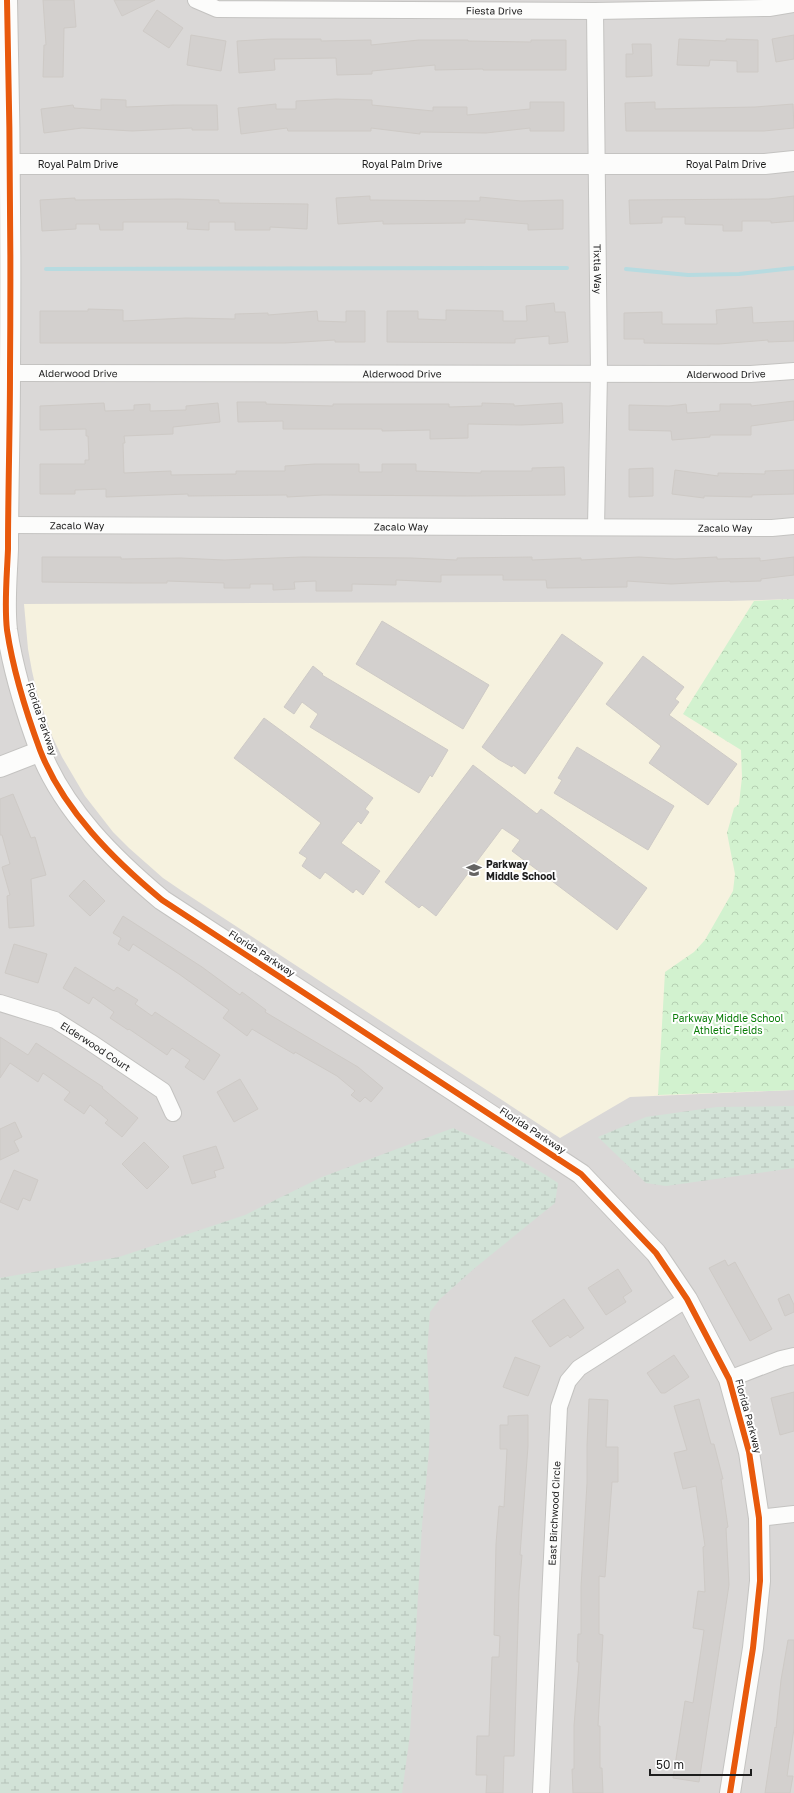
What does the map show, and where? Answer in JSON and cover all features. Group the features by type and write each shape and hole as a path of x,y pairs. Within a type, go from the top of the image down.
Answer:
{"street":[{"name":"Florida Parkway","path":"7,0 10,164 10,373 7,628 19,685 41,751 59,786 89,829 110,854 131,874 162,900 581,1174 656,1253 687,1299 729,1379 750,1452 759,1518 760,1581 754,1648 730,1793"},
{"name":"Fiesta Drive","path":"196,0 217,9 594,11 762,8 794,4"},
{"name":"Tixtla Way","path":"594,11 597,163 598,373 596,527"},
{"name":"Royal Palm Drive","path":"10,164 765,164 794,160"},
{"name":"Alderwood Drive","path":"10,373 751,374 794,371"},
{"name":"Zacalo Way","path":"8,525 772,528 794,526"},
{"path":"0,767 41,751"},
{"name":"Elderwood Court","path":"0,1003 55,1020 90,1042 163,1090 173,1113"},
{"name":"East Birchwood Circle","path":"540,1793 559,1407 568,1381 579,1368 687,1299"},
{"path":"729,1379 781,1359 794,1356"},
{"path":"759,1518 794,1514"}],"shaded area":[{"path":"0,0 794,0 794,1793 0,1793"},
{"name":"Parkway Middle School","path":"794,599 794,1090 630,1097 560,1138 182,891 163,878 129,848 113,832 85,796 62,757 52,736 37,693 32,671 28,649 24,604 729,601"}],"green space":[{"name":"Parkway Middle School Athletic Fields","path":"794,599 794,1090 658,1095 665,972 694,952 705,940 733,891 735,874 727,833 734,808 739,804 742,777 741,750 683,714 754,601"},
{"path":"794,1106 794,1168 666,1186 646,1183 598,1137 646,1117 717,1107"},
{"path":"453,1128 507,1153 558,1183 555,1203 476,1267 440,1299 430,1312 427,1353 430,1417 429,1450 422,1526 410,1734 402,1793 0,1793 0,1278 119,1257 245,1215 322,1177"}],"building":[{"path":"43,0 74,0 76,27 64,28 63,77 43,77 44,45 46,45"},
{"path":"114,0 155,0 122,16"},
{"path":"157,10 183,28 169,48 143,31"},
{"path":"191,35 226,41 221,71 187,65"},
{"path":"794,35 794,59 776,62 772,39"},
{"path":"321,39 321,41 371,40 371,45 419,40 531,42 531,40 566,40 566,70 435,70 435,65 372,71 372,74 337,75 336,58 274,59 275,70 239,73 237,41"},
{"path":"679,39 726,41 726,39 758,40 758,72 737,72 737,61 710,60 709,66 677,65"},
{"path":"632,44 651,44 652,76 626,77 626,54 633,54"},
{"path":"101,99 126,100 126,107 217,105 218,130 192,130 192,128 132,131 82,128 44,133 41,109 73,105 74,108 101,110"},
{"path":"336,99 372,100 372,105 433,111 433,107 467,107 467,115 530,109 530,102 564,102 564,131 530,131 530,128 486,133 420,132 420,134 371,128 371,131 288,131 287,128 241,134 238,108 276,104 276,109 296,109 296,101"},
{"path":"655,102 655,109 755,107 793,104 794,128 764,131 626,131 625,103"},
{"path":"370,196 370,200 480,201 480,197 521,201 563,200 563,229 528,230 528,224 465,219 465,223 383,224 383,221 338,224 336,198"},
{"path":"794,196 794,221 771,223 771,221 742,221 742,231 723,231 723,225 685,224 685,217 662,217 662,223 630,224 629,200 769,199"},
{"path":"75,198 75,200 178,199 219,200 219,203 308,204 307,229 270,227 270,230 235,230 235,222 209,222 209,230 187,229 188,222 123,222 123,230 100,230 99,224 76,224 76,229 42,231 40,200"},
{"path":"554,303 555,312 565,312 568,342 549,344 549,336 515,339 515,343 387,342 387,311 418,311 418,319 446,320 446,310 503,311 503,321 527,321 526,306"},
{"path":"752,307 753,323 794,321 794,341 768,342 768,340 719,344 644,343 644,339 624,339 624,313 662,312 662,324 717,324 716,310"},
{"path":"88,309 123,310 123,321 186,318 235,319 235,314 268,313 268,315 317,311 318,321 346,322 346,311 365,311 365,342 335,342 335,340 285,343 40,343 40,311 88,311"},
{"path":"794,401 794,420 751,426 751,435 710,435 710,437 672,440 671,431 629,430 629,405 669,406 686,404 687,413 720,411 720,404 751,404 751,406"},
{"path":"237,402 266,402 266,404 333,406 333,404 449,404 449,407 482,406 482,403 514,404 514,406 562,403 563,423 521,425 468,424 468,438 430,439 430,430 382,431 382,429 283,429 283,421 238,422"},
{"path":"104,403 105,411 134,410 134,405 150,404 150,411 186,410 186,406 218,403 220,422 173,427 173,434 124,436 124,473 171,471 171,475 236,474 236,471 285,471 285,466 315,464 359,464 359,472 382,472 382,464 416,464 416,471 481,473 481,471 532,471 532,468 564,467 565,495 323,495 287,497 287,495 188,496 188,494 106,497 106,489 75,490 75,494 40,494 40,464 85,464 85,460 89,460 88,436 86,436 86,429 40,430 40,406"},
{"path":"653,468 653,496 629,497 629,469"},
{"path":"675,470 718,476 718,473 765,474 765,471 794,470 794,494 752,495 752,497 704,496 704,498 672,494"},
{"path":"42,557 121,557 121,559 180,558 224,560 302,557 457,560 457,558 532,557 532,560 581,558 581,560 639,557 675,559 717,557 717,559 760,558 760,561 794,557 794,575 761,579 761,581 671,584 627,581 627,587 547,588 546,580 503,580 503,575 441,575 441,582 396,580 396,585 352,584 352,591 316,591 316,581 294,582 295,589 273,590 273,584 250,584 250,588 224,588 224,583 167,581 167,583 42,582"},
{"path":"382,621 489,685 463,729 356,664"},
{"path":"562,634 603,663 525,774 513,765 512,767 498,759 482,747"},
{"path":"643,656 684,687 675,699 679,702 669,715 737,764 708,805 649,763 661,746 606,704"},
{"path":"313,666 323,674 322,675 448,750 432,777 430,775 419,793 310,727 318,714 302,702 294,714 284,707"},
{"path":"264,718 373,798 365,809 369,812 361,824 358,821 341,843 380,871 363,895 356,889 353,893 325,872 320,879 302,866 307,858 299,853 321,823 234,758"},
{"path":"577,747 674,806 648,850 554,793 562,780 558,778"},
{"path":"473,765 537,814 541,809 647,888 617,930 512,851 520,840 502,828 436,916 422,905 419,908 385,882"},
{"path":"13,794 31,838 35,837 46,875 31,879 34,926 9,928 7,896 10,895 2,867 10,864 2,835 0,835 0,799"},
{"path":"84,880 105,901 90,916 69,896"},
{"path":"123,916 202,967 240,995 242,992 266,1010 265,1012 358,1067 383,1088 371,1102 365,1097 360,1102 351,1095 355,1091 337,1076 295,1052 294,1054 252,1029 247,1036 223,1018 229,1010 179,974 133,944 129,951 118,944 121,938 113,933"},
{"path":"14,944 47,954 38,983 5,973"},
{"path":"75,967 114,991 117,987 138,1000 135,1004 152,1016 155,1012 220,1055 204,1080 185,1067 190,1060 172,1048 167,1055 110,1018 114,1012 93,997 89,1004 63,988"},
{"path":"0,1037 28,1055 36,1043 103,1087 102,1088 138,1118 122,1137 105,1123 108,1120 90,1105 84,1114 64,1100 70,1092 43,1073 38,1082 10,1063 0,1078"},
{"path":"240,1079 258,1109 234,1122 217,1092"},
{"path":"15,1122 22,1137 14,1141 19,1151 0,1160 0,1129"},
{"path":"144,1142 169,1167 147,1189 122,1164"},
{"path":"216,1146 224,1168 214,1171 216,1177 192,1184 183,1156"},
{"path":"14,1170 38,1180 30,1201 23,1198 18,1210 0,1202"},
{"path":"725,1260 728,1266 735,1262 772,1329 750,1341 709,1268"},
{"path":"618,1269 632,1291 623,1297 626,1302 606,1315 588,1288"},
{"path":"789,1294 794,1305 794,1312 785,1316 778,1299"},
{"path":"564,1299 584,1328 570,1338 568,1335 550,1347 532,1321"},
{"path":"674,1355 689,1377 665,1393 661,1393 647,1373"},
{"path":"515,1357 540,1366 528,1396 503,1387"},
{"path":"794,1392 794,1431 780,1435 771,1398"},
{"path":"589,1399 608,1400 606,1447 618,1447 618,1482 612,1482 605,1577 599,1576 599,1634 603,1635 598,1726 600,1726 600,1768 602,1768 603,1793 573,1793 572,1769 574,1769 574,1726 579,1662 577,1662 578,1634 581,1634 581,1587 587,1483"},
{"path":"699,1399 711,1444 714,1444 723,1479 721,1479 728,1527 726,1528 729,1585 699,1782 673,1778 685,1701 693,1703 704,1630 693,1628 698,1591 705,1592 703,1547 705,1546 696,1486 683,1489 674,1453 687,1450 674,1406"},
{"path":"528,1415 528,1446 520,1555 522,1555 519,1591 514,1756 504,1756 503,1793 486,1793 487,1775 476,1775 477,1736 489,1736 492,1657 499,1657 500,1636 494,1635 496,1544 499,1506 504,1507 507,1449 500,1449 500,1425 508,1425 508,1416"},
{"path":"788,1640 794,1640 794,1729 787,1776 793,1776 790,1793 765,1793 775,1727 776,1728 781,1680"}],"waterway":[{"path":"46,269 567,268"},
{"path":"626,269 688,275 739,274 794,268"}],"cycle path":[{"path":"7,0 10,140 10,416 6,620 16,676 40,750 50,772 76,813 108,851 144,885 162,900 581,1174 656,1253 687,1299 729,1379 749,1452 759,1518 760,1581 753,1648 730,1793"}],"place":[{"name":"Parkway Middle School","path":"474,870"}]}
